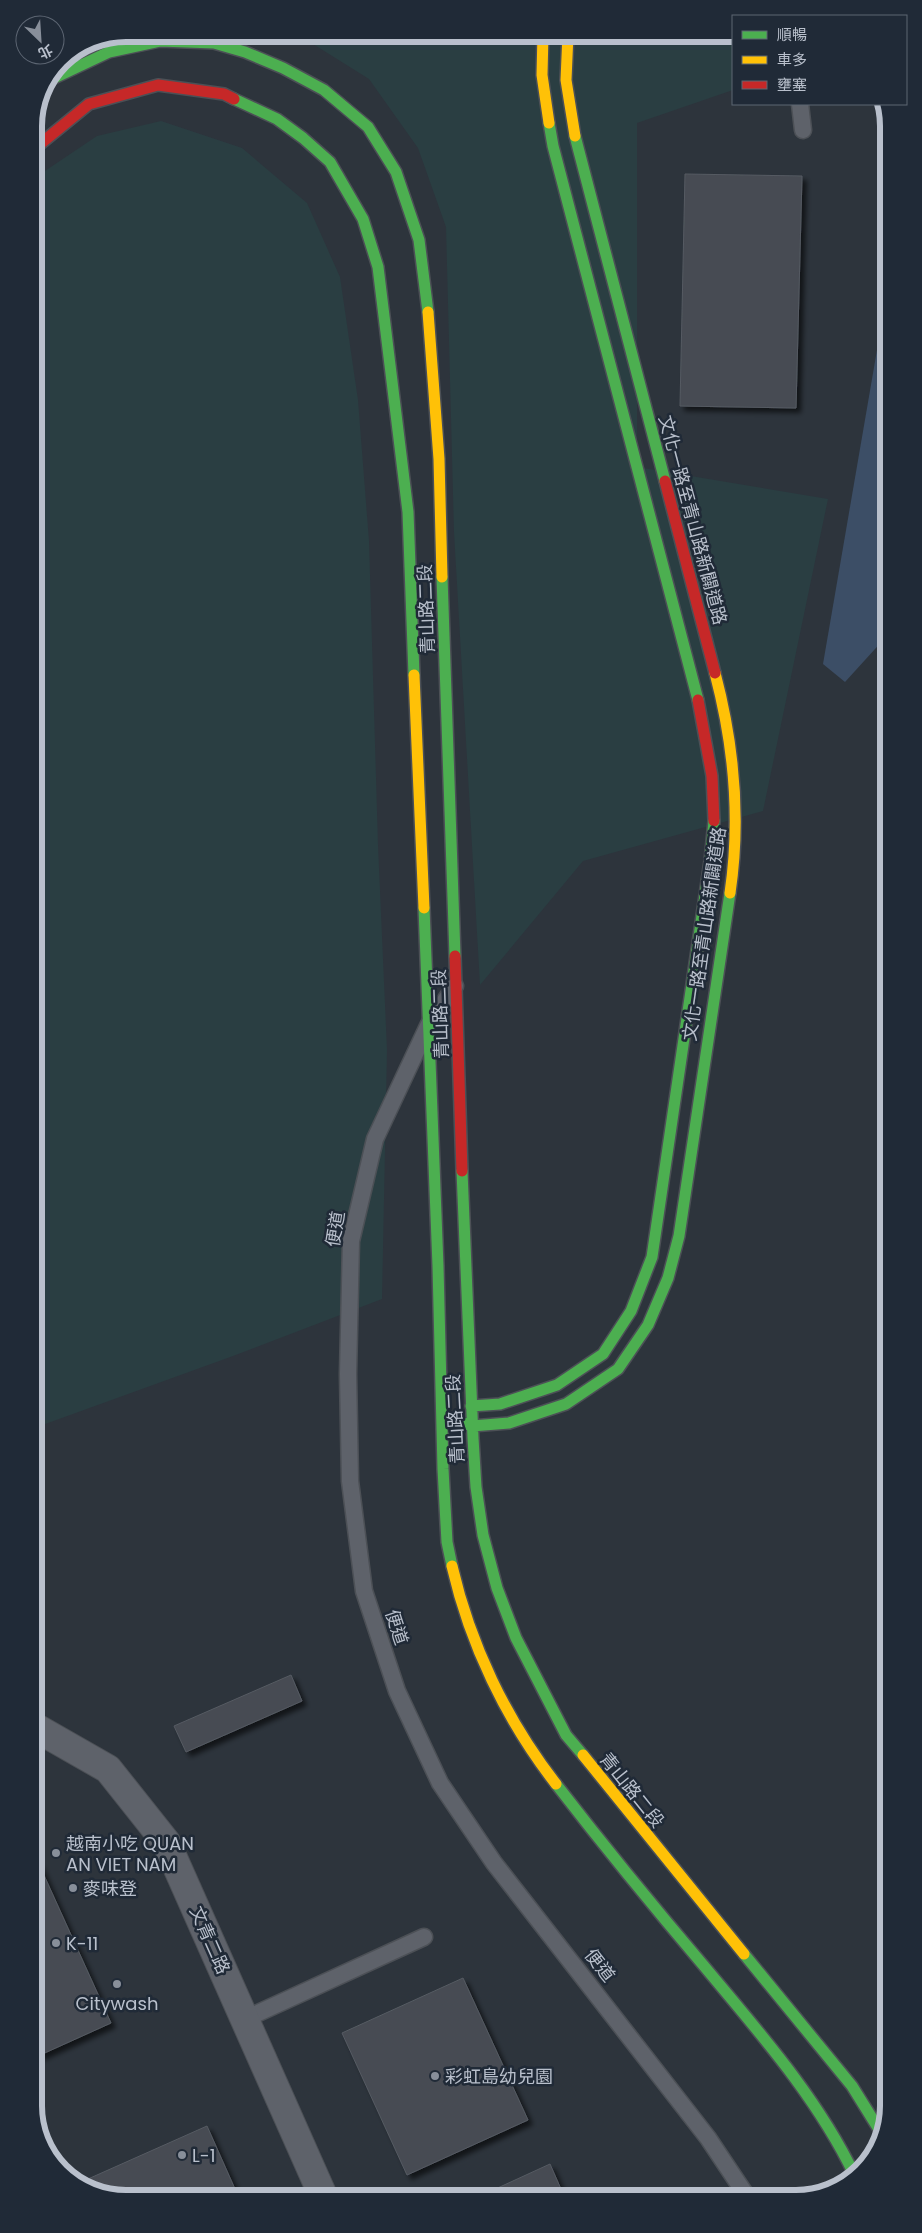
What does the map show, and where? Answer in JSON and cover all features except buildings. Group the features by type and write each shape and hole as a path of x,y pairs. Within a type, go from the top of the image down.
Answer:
{"street":[{"name":"青山路二段","path":"59,77 109,52 155,42"},
{"name":"青山路二段","path":"190,42 214,43 245,52 283,68 324,90 368,127 396,172 418,240 430,330 439,459 456,984 475,1478 483,1536 498,1594 516,1641 540,1691 566,1735 852,2086 877,2126"},
{"name":"文化一路至青山路新闢道路","path":"471,1406 500,1404 557,1385 603,1354 631,1311 652,1257 710,861 714,816 712,776 694,682 553,146 542,75 543,43"},
{"name":"文化一路至青山路新闢道路","path":"441,1400 447,1414 458,1423 472,1426 509,1423 566,1404 618,1370 648,1325 668,1278 678,1236 732,873 736,830 734,773 728,729 716,676 577,145 566,80 568,43"},
{"name":"青山路二段","path":"43,142 89,104 158,85 224,94 278,120 303,138 330,162 364,219 378,267 408,512 429,1024 443,1469 449,1552 460,1600 482,1660 512,1718 545,1770 620,1868 750,2021 803,2090 843,2151 852,2169"},
{"name":"文青二路","path":"42,1732 108,1769 166,1842 320,2190"}],"lane":[{"path":"800,105 803,130"},
{"name":"便道","path":"456,984 429,1024 375,1139 351,1241 348,1374 350,1480 364,1590 397,1691 440,1782 494,1863 708,2138 743,2190"},
{"path":"244,2019 424,1937"}],"green space":[{"path":"310,42 732,43 732,90 637,123 637,467 828,499 763,811 583,861 480,985 454,532 446,227 418,148 369,79"},
{"path":"161,121 242,148 307,203 340,277 358,400 369,541 378,845 387,1050 382,1299 233,1356 42,1425 43,172 97,136"}],"water":[{"path":"880,346 880,644 845,682 823,664 877,350"}],"traffic: fast":[{"path":"60,75 109,52 155,42"},
{"path":"190,42 214,43 245,52 283,68 324,90 368,127 396,172 419,240 428,312"},
{"path":"234,99 277,119 303,138 330,162 363,219 378,267 408,512 414,675"},
{"path":"549,123 553,146 698,700"},
{"path":"575,136 665,481"},
{"path":"442,577 455,956"},
{"path":"471,1406 500,1404 557,1385 603,1354 631,1311 652,1257 710,861 714,821"},
{"path":"455,1420 472,1426 509,1423 566,1404 618,1369 648,1325 668,1278 679,1236 730,893"},
{"path":"424,908 438,1266 443,1469 447,1542 452,1566"},
{"path":"462,1171 473,1438 476,1487 483,1535 497,1588 516,1638 566,1735 583,1755"},
{"path":"556,1784 805,2091 823,2118 851,2169"},
{"path":"744,1954 852,2086 877,2126"}],"traffic: slow":[{"path":"543,43 542,75 549,123"},
{"path":"568,43 566,80 575,136"},
{"path":"428,312 439,459 442,577"},
{"path":"715,673 727,727 734,782 735,838 730,893"},
{"path":"414,675 424,908"},
{"path":"452,1566 469,1624 492,1680 521,1734 556,1784"},
{"path":"583,1755 744,1954"}],"traffic: jam":[{"path":"43,142 89,104 158,85 224,94 234,99"},
{"path":"665,481 715,673"},
{"path":"698,700 712,776 714,821"},
{"path":"455,956 462,1171"}],"place":[{"name":"越南小吃 QUAN AN VIET NAM","path":"56,1853"},
{"name":"麥味登","path":"73,1888"},
{"name":"K-11","path":"56,1943"},
{"name":"Citywash","path":"117,1984"},
{"name":"彩虹島幼兒園","path":"435,2076"},
{"name":"L-1","path":"182,2155"}]}
